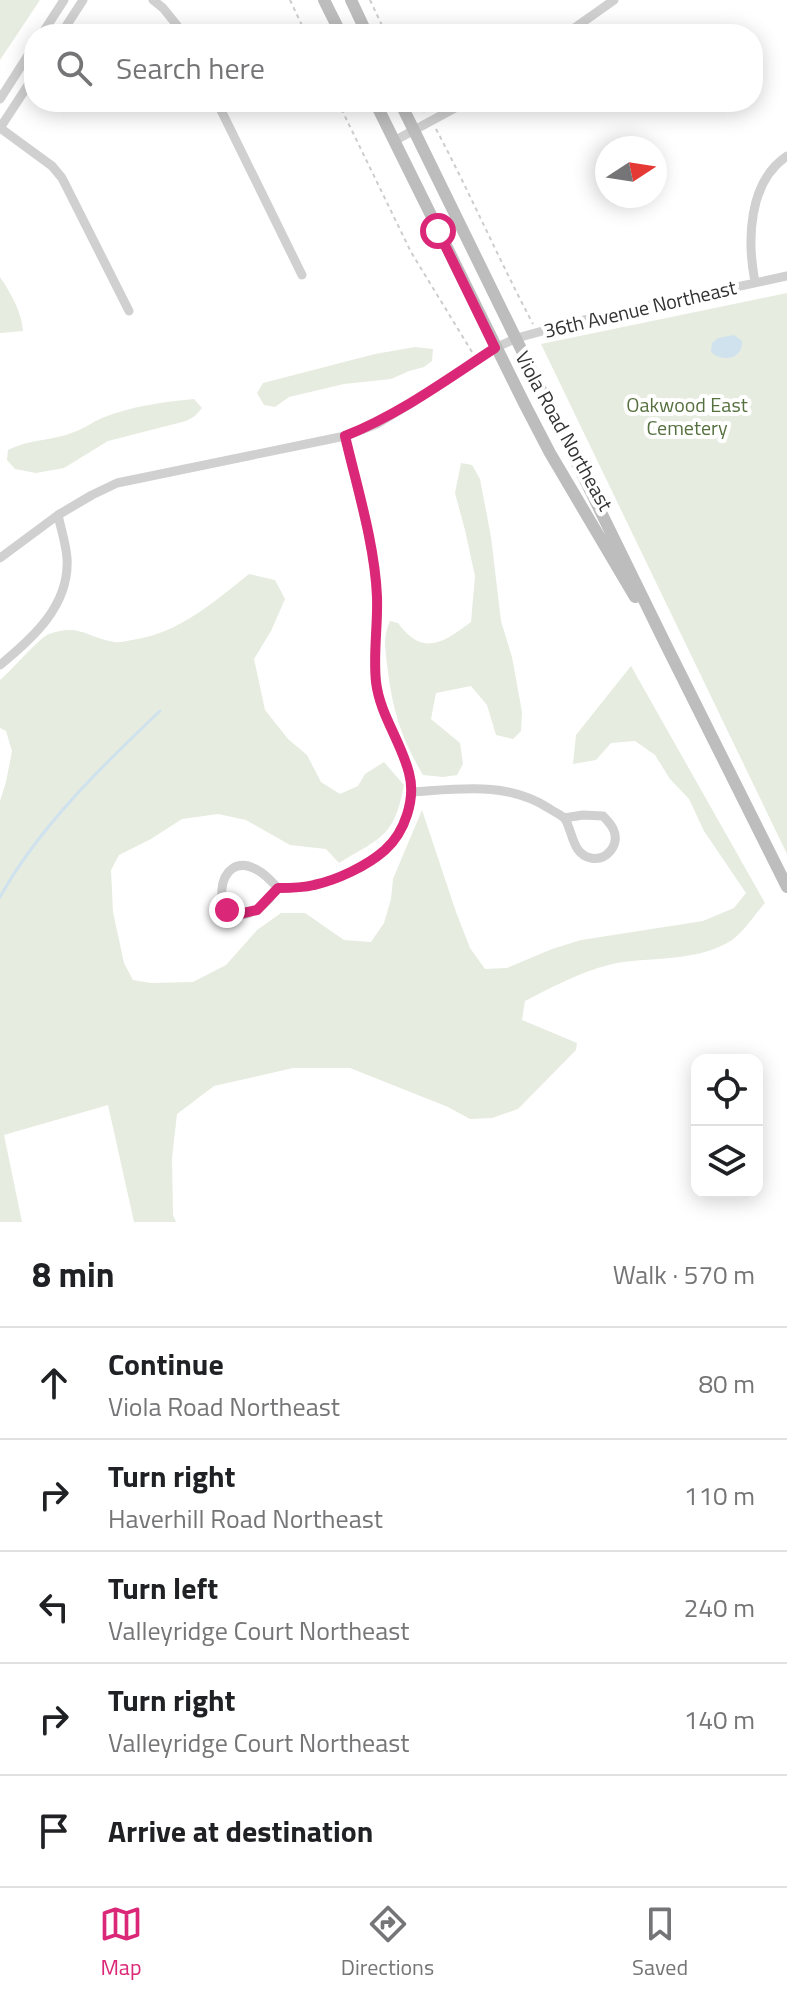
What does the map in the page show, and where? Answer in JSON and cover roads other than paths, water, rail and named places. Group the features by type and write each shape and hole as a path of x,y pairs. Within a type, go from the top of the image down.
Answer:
{"main road":[{"path":"324,0 336,24"},
{"path":"351,0 362,24"},
{"name":"Viola Road Northeast","path":"380,112 550,453 665,643"},
{"name":"Viola Road Northeast","path":"405,112 787,887"}],"street":[{"path":"48,24 64,0"},
{"path":"67,24 83,0"},
{"path":"153,0 176,24"},
{"path":"580,24 614,0"},
{"path":"0,99 24,62"},
{"path":"24,91 0,128 52,166 62,178 129,311"},
{"path":"222,112 302,275"},
{"path":"394,141 448,112"},
{"path":"755,282 750,256 754,214 767,176 787,156"},
{"name":"36th Avenue Northeast","path":"0,558 58,515 117,483 345,436 377,424 495,348 517,338 787,276"},
{"path":"278,888 257,910 235,915 223,904 221,882 236,867 246,866 257,869 278,888 299,888 316,885 364,864 385,850 399,831 408,812 412,792 409,773 382,709 377,685 374,656 377,597 373,560 345,436"},
{"path":"0,665 48,620 61,596 67,558 58,515"},
{"path":"412,792 468,788 519,793 564,818 576,846 583,854 591,858 608,855 615,838 603,816 564,818"}],"water":[{"path":"734,335 742,341 736,355 726,358 711,352 712,343 718,338"}],"waterway":[{"path":"0,897 52,822 160,711"}],"park label":[{"name":"Oakwood East Cemetery","path":"687,416"}]}
